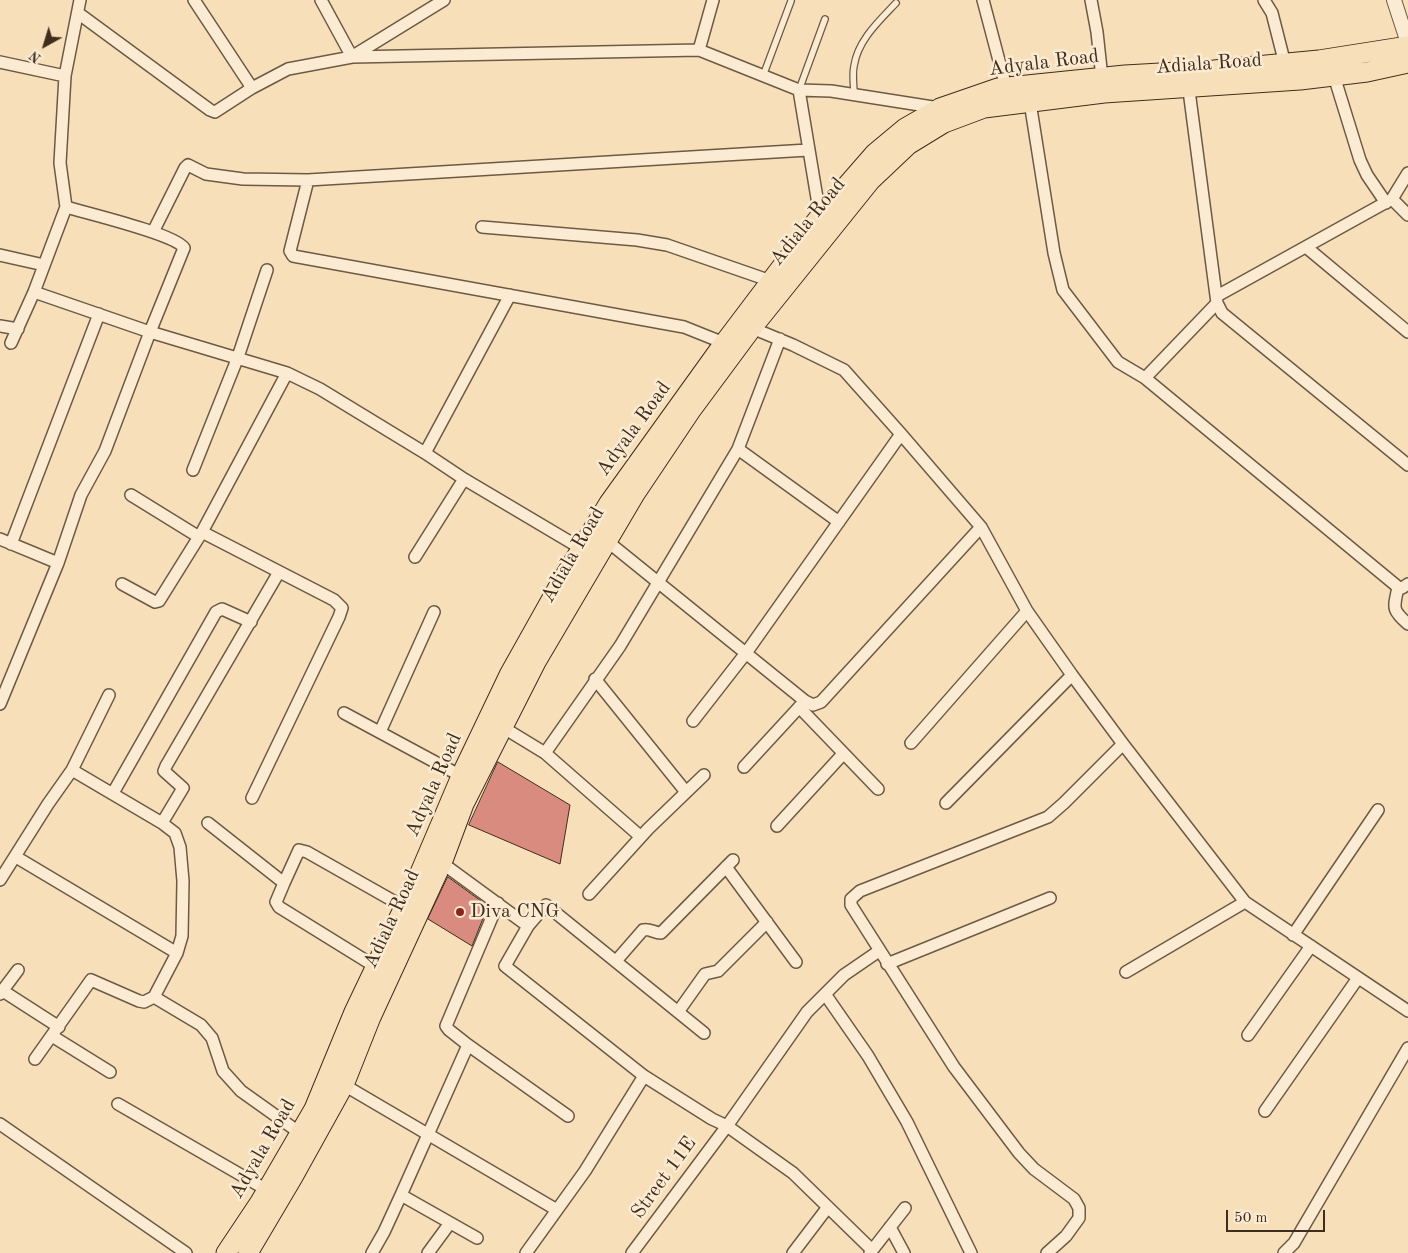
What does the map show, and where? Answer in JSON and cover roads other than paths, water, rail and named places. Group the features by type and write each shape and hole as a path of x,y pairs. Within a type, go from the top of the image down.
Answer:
{"main road":[{"name":"Adyala Road","path":"226,1253 267,1190 314,1109 354,1012 404,907 461,776 509,675 609,503 724,343 820,216 875,153 905,128 940,108 998,88 1006,87 1028,94 1102,78 1187,80 1408,44"},
{"name":"Adiala Road","path":"248,1253 344,1085 371,1017 442,863 464,804 536,662 635,494 692,409 752,328 871,180 908,145 944,122 1028,94 1104,94 1187,80 1334,76 1366,72 1408,63"}],"street":[{"path":"11,343 34,292 66,207 60,163 64,76 80,0"},
{"path":"194,0 252,88"},
{"path":"321,0 352,57"},
{"path":"352,57 444,0"},
{"path":"699,50 713,0"},
{"path":"982,0 1006,87"},
{"path":"1091,0 1102,78"},
{"path":"1264,0 1272,13 1285,64"},
{"path":"1394,0 1408,44"},
{"path":"78,13 215,112 252,88 288,69 352,57 699,50 800,90 831,91 940,108"},
{"path":"0,62 64,76"},
{"path":"1334,76 1360,160 1367,175 1389,201 1408,215"},
{"path":"1187,80 1217,300 1222,313 1408,465"},
{"path":"800,90 808,150 820,216"},
{"path":"1028,94 1054,253 1064,290 1118,362 1145,378 1403,585 1394,608 1396,614 1408,624"},
{"path":"153,232 188,165 206,174 243,179 308,180 808,150"},
{"path":"1145,378 1217,300 1306,247 1389,201 1408,173"},
{"path":"308,180 290,251 291,254 684,327 724,343"},
{"path":"0,704 58,563 81,495 105,451 184,248 179,243 153,232 66,207"},
{"path":"482,227 637,240 667,245 771,281"},
{"path":"1306,247 1408,332"},
{"path":"0,256 44,265"},
{"path":"193,470 238,357 267,270"},
{"path":"34,292 150,332 287,373 320,389 464,479 582,549"},
{"path":"425,454 510,295"},
{"path":"58,563 5,542 99,314"},
{"path":"0,326 18,329"},
{"path":"752,328 780,339 844,370 981,527 1027,611 1072,676 1245,902 1408,1011"},
{"path":"545,753 595,679 620,646 738,449 780,339"},
{"path":"122,584 155,602 159,601 201,534 287,373"},
{"path":"693,721 746,652 901,434"},
{"path":"738,449 839,522"},
{"path":"415,557 464,479"},
{"path":"132,495 201,534 334,600 342,608 252,798"},
{"path":"802,704 813,705 821,702 981,527"},
{"path":"607,541 746,652 802,704 844,754 878,789"},
{"path":"162,823 183,788 164,771 166,766 279,572"},
{"path":"113,793 216,612 222,608 251,622"},
{"path":"911,743 1027,611"},
{"path":"380,732 434,612"},
{"path":"946,803 1072,676"},
{"path":"595,679 686,792"},
{"path":"0,880 16,857 32,828 72,770 109,695"},
{"path":"744,766 802,704"},
{"path":"344,713 461,776"},
{"path":"504,728 545,753 641,837"},
{"path":"1047,1253 1066,1236 1079,1218 1079,1208 1074,1199 1034,1168 1019,1153 954,1066 851,906 852,899 860,891 1048,817 1123,744"},
{"path":"777,826 844,754"},
{"path":"35,1059 91,980 139,1001 144,1002 154,997 177,953 182,936 183,881 180,847 175,833 113,793 72,770"},
{"path":"589,894 641,837 704,775"},
{"path":"1293,935 1378,810"},
{"path":"208,823 284,882"},
{"path":"376,967 279,907 276,902 296,855 299,850 307,852 404,907"},
{"path":"16,857 177,953"},
{"path":"442,863 528,926"},
{"path":"616,961 643,930 646,929 656,933 661,932 729,863 767,922 796,962"},
{"path":"887,964 1050,898"},
{"path":"1126,972 1245,902"},
{"path":"498,903 446,1026 468,1045 568,1116"},
{"path":"704,1033 546,904 528,926 505,966 644,1076 712,1119 727,1126 793,1173 871,1252 904,1208"},
{"path":"678,1012 705,974 718,971 767,922"},
{"path":"1248,1035 1311,946"},
{"name":"Street 11E","path":"632,1253 727,1126 807,1012 844,975 879,951"},
{"path":"18,970 1,992 110,1072"},
{"path":"1265,1111 1358,978"},
{"path":"825,994 868,1056 907,1122 971,1253"},
{"path":"154,997 208,1031 223,1071 241,1090 300,1133"},
{"path":"372,1253 384,1232 468,1045"},
{"path":"1284,1253 1294,1243 1408,1048"},
{"path":"526,1253 585,1171 644,1076"},
{"path":"344,1085 557,1210"},
{"path":"118,1104 267,1190"},
{"path":"0,1124 186,1253"},
{"path":"401,1195 477,1238"},
{"path":"793,1253 828,1207"},
{"path":"428,1253 450,1223"},
{"path":"890,1227 904,1253"}],"lane":[{"path":"763,76 791,1"},
{"path":"854,94 854,65 861,48 868,34 896,3"},
{"path":"800,90 825,19"}],"place":[{"name":"Diva CNG","path":"460,912"}]}
